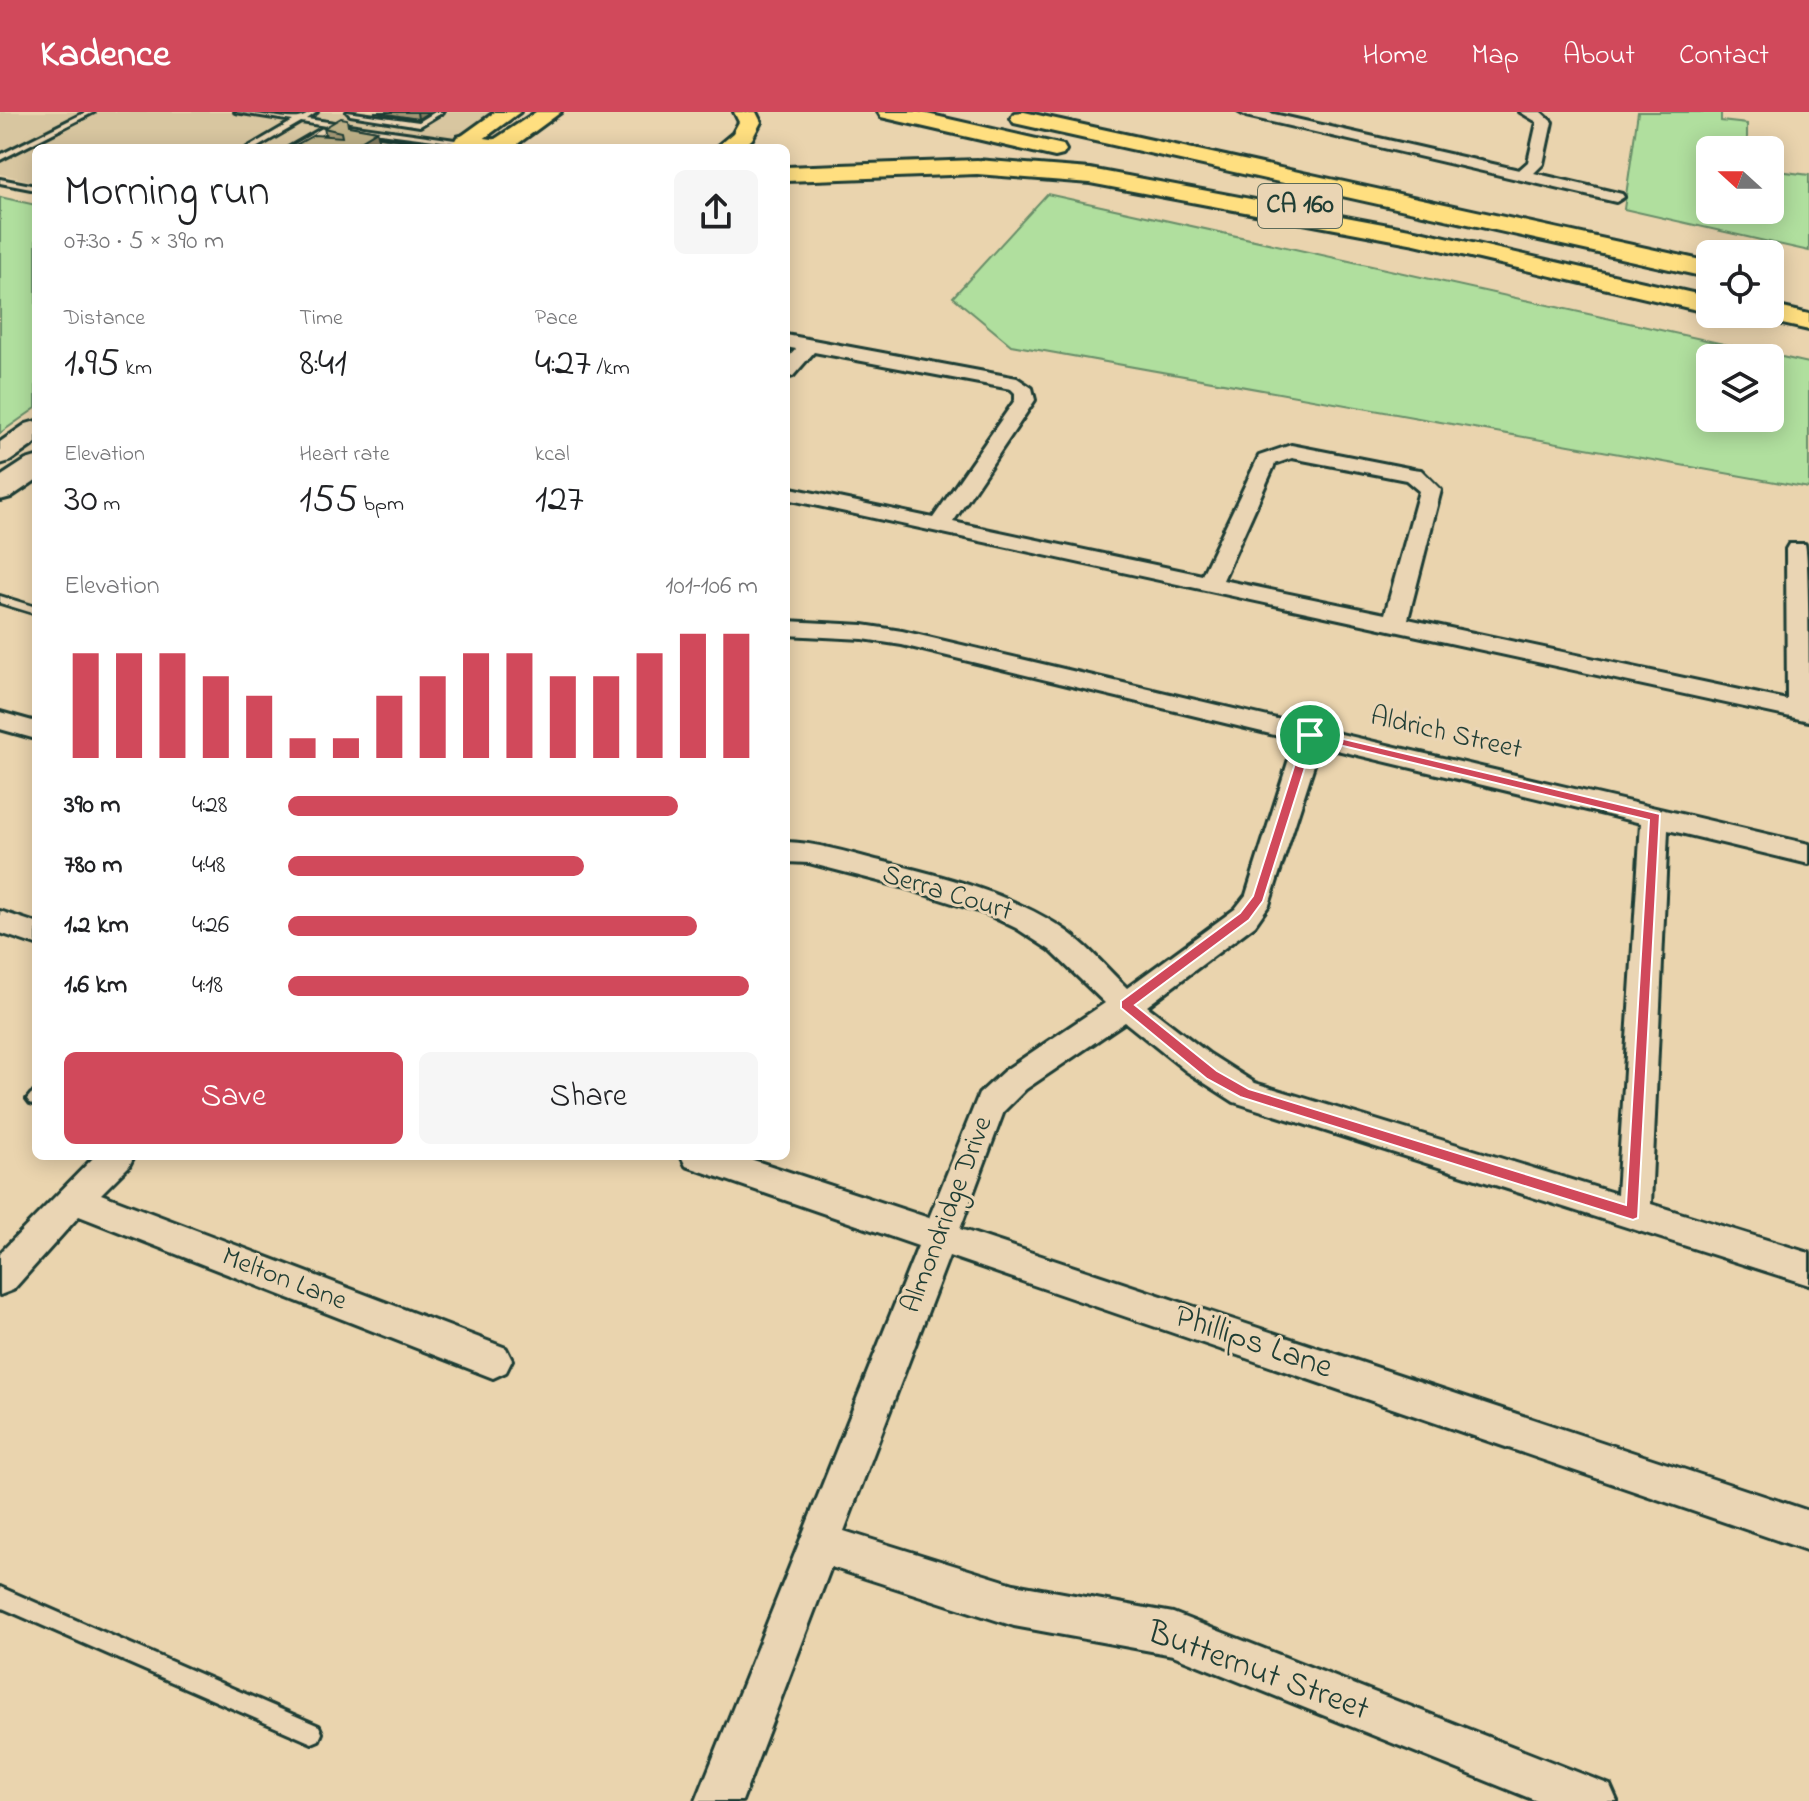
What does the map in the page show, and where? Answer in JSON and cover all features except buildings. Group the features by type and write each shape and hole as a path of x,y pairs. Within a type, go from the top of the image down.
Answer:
{"main road":[{"path":"462,144 509,112"},
{"path":"506,144 550,112"},
{"path":"732,144 748,130 750,122 745,112"},
{"name":"CA 160","path":"889,112 1696,299"},
{"name":"CA 160","path":"996,112 1696,267"},
{"path":"1082,112 1554,235"},
{"path":"790,174 977,167 1090,176 1415,237 1696,299"},
{"path":"1784,316 1806,321"},
{"path":"0,455 32,433"},
{"path":"0,491 32,469"}],"street":[{"path":"1246,112 1616,197"},
{"path":"1522,175 1535,164 1545,122 1541,117 1527,112"},
{"path":"790,342 1017,384 1025,392 1025,400 939,526"},
{"path":"790,368 810,345"},
{"path":"1210,584 1266,460 1291,451 1413,475 1430,490 1395,623"},
{"path":"790,494 1805,712 1797,549"},
{"name":"Aldrich Street","path":"790,628 863,632 902,638 1809,854"},
{"path":"0,720 32,730"},
{"name":"Almondridge Drive","path":"719,1801 991,1103 1015,1080 1126,1005 1245,917 1259,898 1310,735"},
{"path":"1633,1214 1655,817"},
{"name":"Serra Court","path":"790,852 809,853 995,905 1015,914 1054,937 1126,1005 1212,1075 1245,1093 1809,1269"},
{"path":"0,922 32,933"},
{"path":"0,1279 113,1160"},
{"name":"Phillips Lane","path":"710,1160 1809,1531"},
{"name":"Melton Lane","path":"74,1199 493,1360"},
{"name":"Butternut Street","path":"821,1544 1014,1605 1173,1634 1594,1801"}],"lane":[{"path":"0,158 91,112"},
{"path":"238,112 329,126 339,124 455,144"},
{"path":"258,144 314,112"},
{"path":"299,144 352,113 420,124 440,112"},
{"path":"329,126 327,131 407,144"},
{"path":"310,137 311,142 317,144"},
{"path":"12,152 24,154"},
{"path":"0,181 32,187"},
{"path":"0,599 32,610"},
{"path":"0,1597 312,1733"}],"shaded area":[{"path":"0,112 500,112 453,144 32,144 32,181 0,174"}],"green space":[{"path":"1638,112 1721,112 1721,121 1747,124 1747,136 1696,136 1696,224 1784,224 1784,172 1809,175 1809,251 1784,245 1784,240 1761,240 1624,209"},
{"path":"1047,194 1723,344 1696,344 1696,432 1784,432 1784,357 1809,363 1809,488 1011,345 953,297"},
{"path":"0,197 32,204 32,411 0,433"}],"route":[{"path":"1310,735 1655,817 1633,1214 1245,1093 1212,1075 1126,1005 1245,917 1259,898 1310,735"}]}
